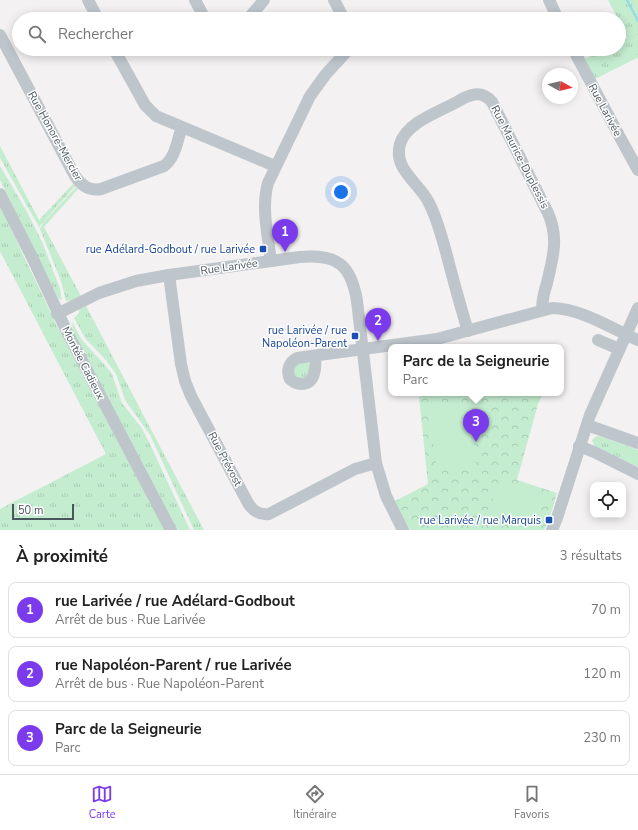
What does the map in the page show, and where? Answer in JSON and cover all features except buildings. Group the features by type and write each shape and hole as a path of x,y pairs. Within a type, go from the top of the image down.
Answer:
{"street":[{"path":"88,0 94,12"},
{"path":"195,0 201,12"},
{"path":"254,12 264,0"},
{"path":"334,0 340,12"},
{"path":"549,0 555,12"},
{"name":"Rue Honoré-Mercier","path":"0,35 75,176 85,187 93,189 101,188 164,166 170,161 173,155 182,127"},
{"path":"118,56 148,110 160,118 275,166"},
{"path":"271,261 264,200 268,183 310,96 326,74 343,56"},
{"name":"Rue Larivée","path":"577,56 638,170"},
{"name":"Rue Maurice-Duplessis","path":"468,331 436,217 425,195 401,166 399,150 402,137 414,125 473,94 481,94 492,102 553,225 555,237 554,249 543,297 542,310"},
{"name":"Montée Cadieux","path":"0,194 32,258 57,314 171,530"},
{"name":"Rue Larivée","path":"57,314 108,290 169,275 304,256 323,257 336,261 345,268 351,276 355,289 376,463 386,496 403,530"},
{"name":"Rue Prévost","path":"169,275 181,364 188,389 248,503 254,511 261,514 269,514 355,470 376,463"},
{"path":"403,344 437,339 542,310 557,308 570,310 638,340"},
{"path":"552,530 587,425 638,308"},
{"path":"598,340 619,350"},
{"path":"315,356 388,346"},
{"path":"587,425 638,443"},
{"path":"579,446 638,474"}],"green space":[{"path":"608,0 638,0 638,60 637,58 595,79 585,59 591,56 626,56 626,12 614,12"},
{"path":"0,146 39,220 73,184 75,186 39,227 0,158"},
{"path":"0,166 26,210 43,244 60,289 62,300 58,298 0,180"},
{"path":"76,187 78,189 44,227 81,296 74,300 66,301 61,281 40,229 43,223"},
{"path":"0,206 58,328 165,530 0,530 0,509 106,454 0,251"},
{"path":"86,306 204,530 194,530 150,435 125,400 116,374 105,359 85,338 74,318 79,313 79,310"},
{"path":"72,322 82,340 112,374 122,403 141,427 190,530 178,530 73,332"},
{"path":"308,362 310,369 306,378 299,379 293,374 296,364"},
{"path":"542,396 538,404 517,480 557,493 549,520 544,530 410,530 395,501 428,484 419,397"},
{"path":"469,404 476,466 437,470 429,408"},
{"path":"597,436 638,450 638,467 596,447 592,440"},
{"path":"499,479 543,493 531,530 522,530 487,519"}],"waterway":[{"path":"627,0 638,21"}],"place":[{"name":"rue Adélard-Godbout / rue Larivée","path":"263,249"},
{"name":"rue Larivée / rue Adélard-Godbout","path":"285,252"},
{"name":"rue Larivée / rue Napoléon-Parent","path":"355,336"},
{"name":"rue Napoléon-Parent / rue Larivée","path":"378,341"},
{"name":"Parc de la Seigneurie","path":"476,442"},
{"name":"rue Larivée / rue Marquis","path":"549,520"}]}
